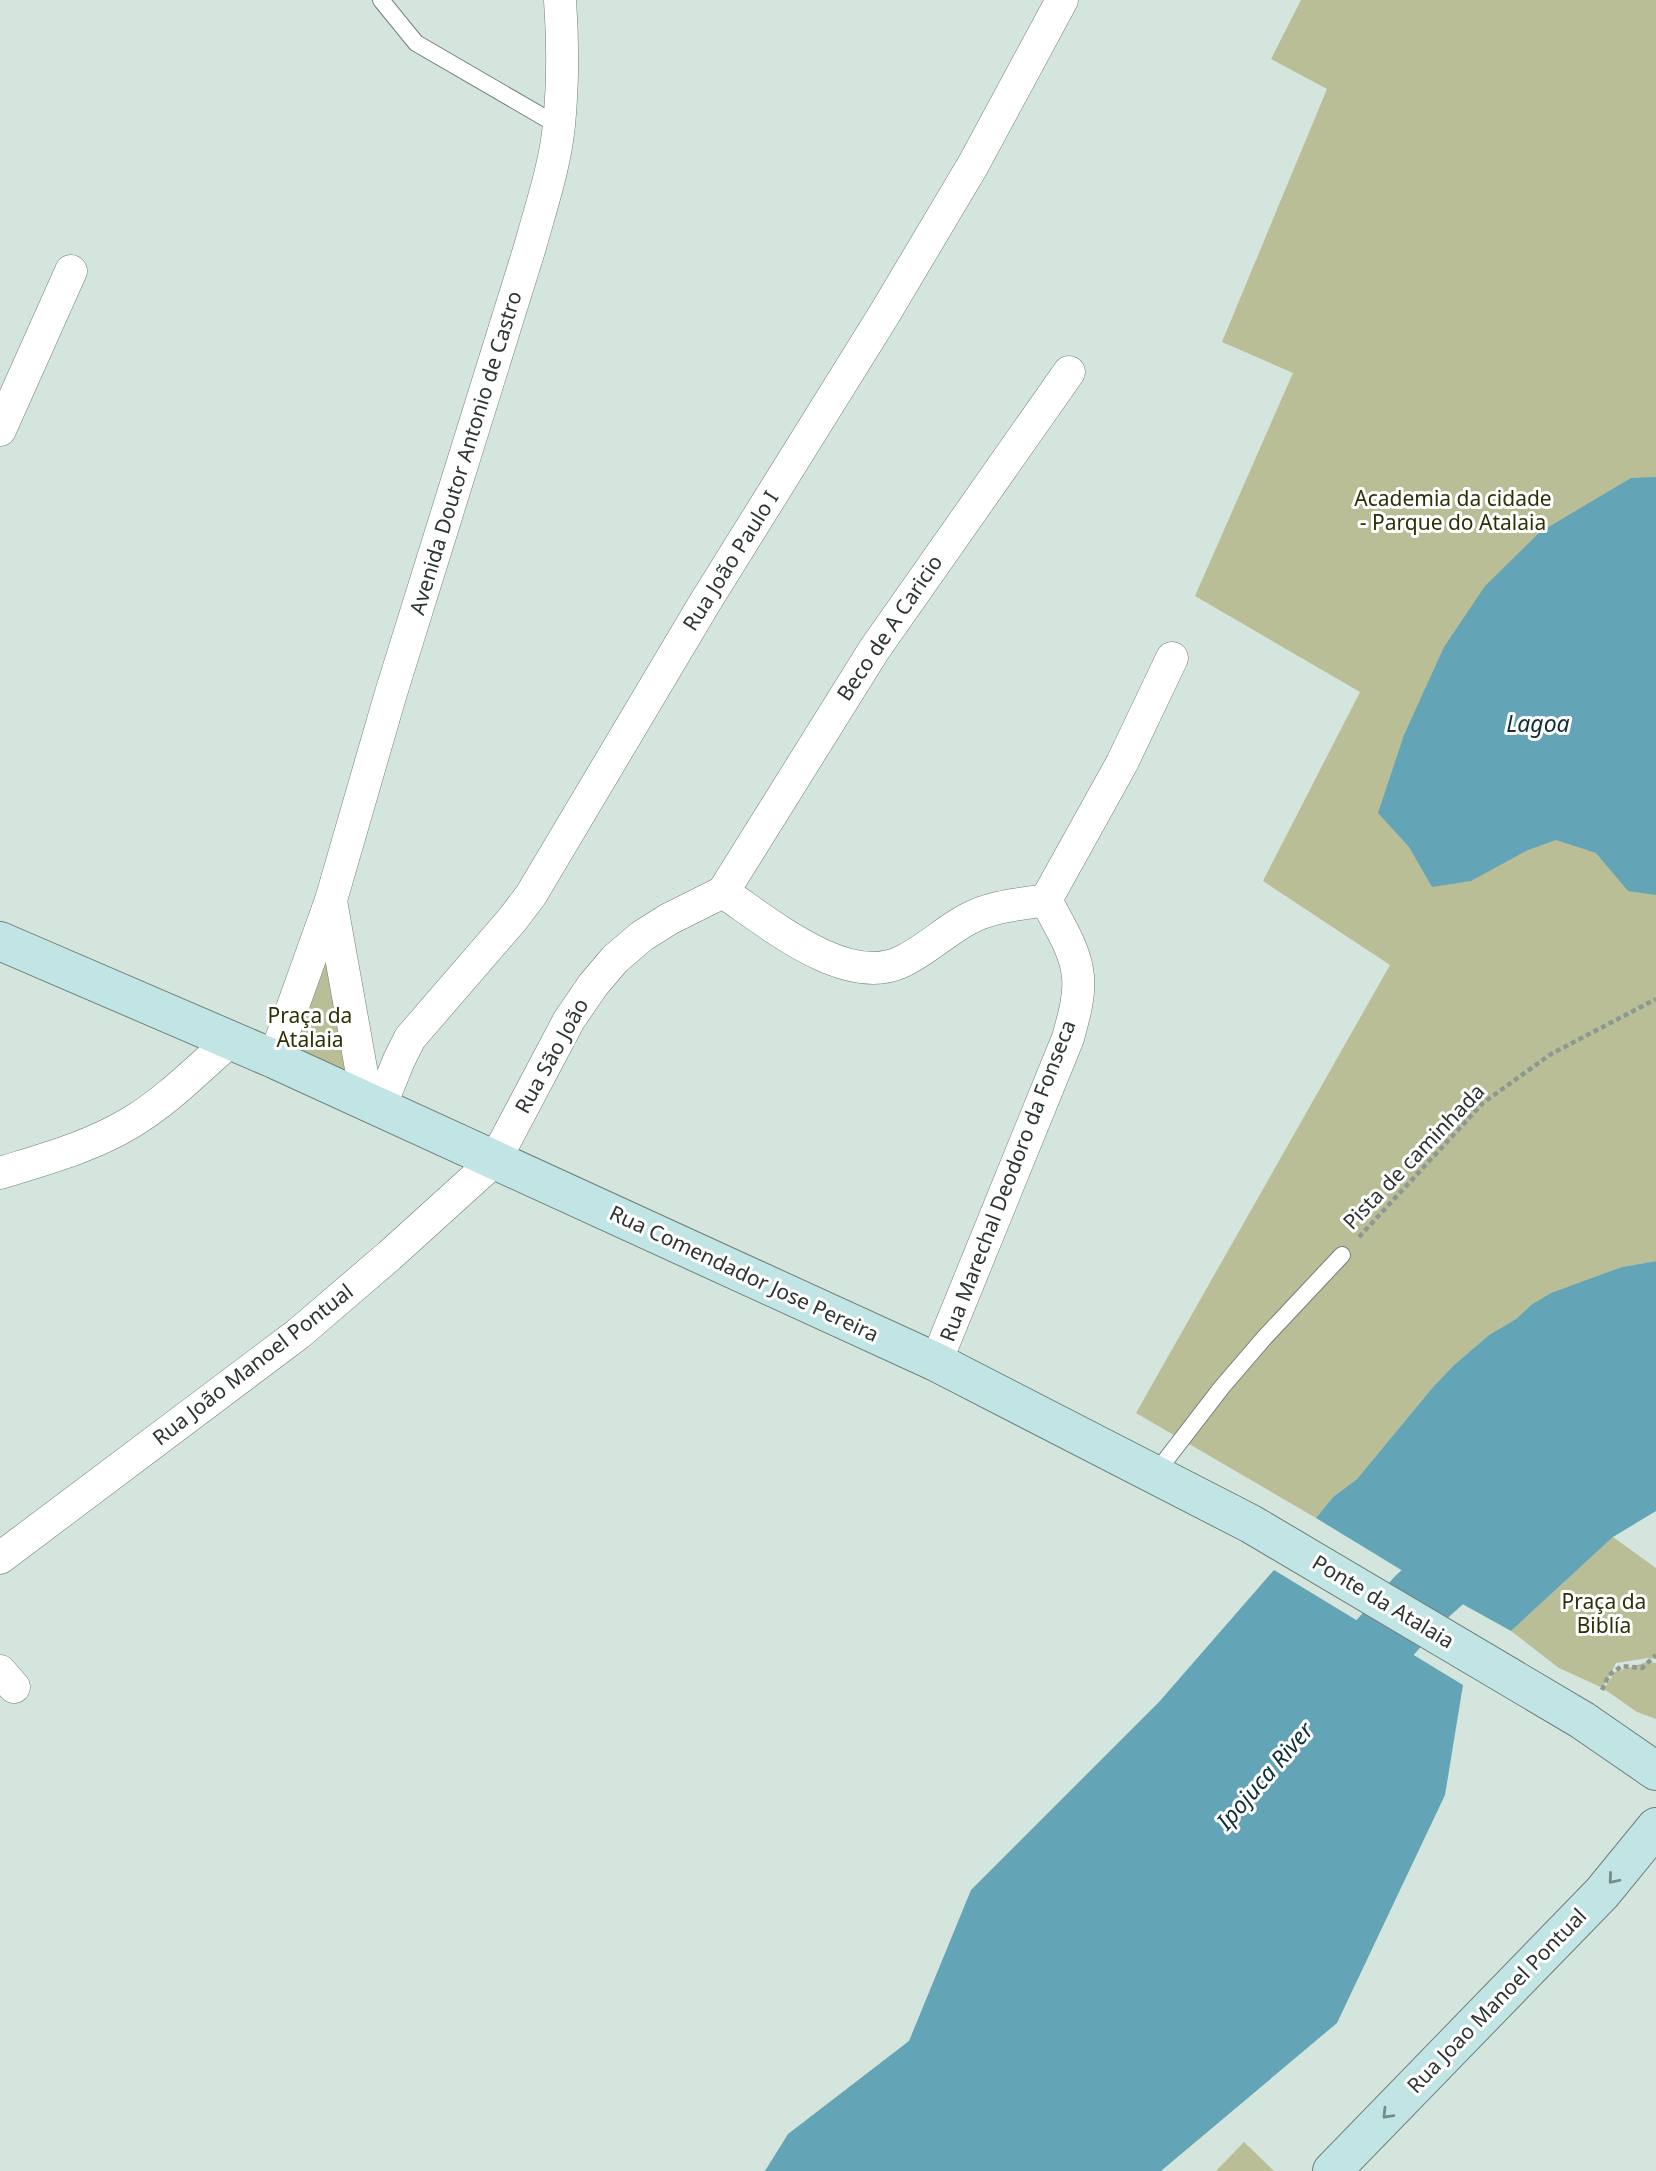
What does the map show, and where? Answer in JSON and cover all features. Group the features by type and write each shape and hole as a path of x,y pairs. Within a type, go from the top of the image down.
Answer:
{"street":[{"name":"Avenida Doutor Antonio de Castro","path":"274,1059 331,900 391,692 550,176 559,126 563,40 560,0"},
{"name":"Rua João Paulo I","path":"374,1104 410,1038 531,895 704,604 973,166 1062,0"},
{"path":"0,430 71,271"},
{"name":"Beco de A Caricio","path":"723,892 874,650 1069,372"},
{"path":"723,892 824,957 849,966 874,968 900,963 970,918 1000,907 1046,900 1122,762 1172,658"},
{"name":"Rua São João","path":"495,1160 569,1020 615,959 642,936 669,919 723,892"},
{"name":"Avenida Doutor Antonio de Castro","path":"331,900 374,1104"},
{"name":"Rua Marechal Deodoro da Fonseca","path":"936,1362 1068,1038 1076,1003 1078,977 1071,950 1046,900"},
{"name":"Rua Comendador Jose Pereira","path":"0,941 274,1059 936,1362 1251,1524"},
{"path":"0,1173 75,1150 131,1123 179,1087 230,1041"},
{"name":"Rua João Manoel Pontual","path":"0,1558 299,1334 495,1160"},
{"name":"Ponte da Atalaia","path":"1251,1524 1582,1720 1656,1771"},
{"name":"Rua Joao Manoel Pontual","path":"1332,2171 1602,1892 1656,1827"}],"lane":[{"path":"381,0 416,43 559,126"},
{"path":"1154,1474 1222,1387 1342,1255"}],"path":[{"name":"Pista de caminhada","path":"1342,1255 1483,1103 1551,1054 1656,999"},
{"path":"1582,1720 1599,1701 1609,1675 1622,1666 1642,1668 1656,1655"}],"green space":[{"name":"Academia da cidade - Parque do Atalaia","path":"1301,0 1656,0 1656,1261 1622,1267 1531,1305 1516,1319 1489,1335 1433,1387 1357,1479 1333,1497 1316,1518 1136,1413 1390,965 1263,881 1360,692 1195,596 1293,373 1222,342 1327,89 1271,59"},
{"name":"Praça da Atalaia","path":"328,939 352,1084 260,1043"},
{"name":"Praça da Biblía","path":"1613,1537 1656,1568 1656,1659 1616,1663 1603,1688 1559,1668 1511,1631"},
{"name":"Praça da Biblía","path":"1647,1662 1656,1663 1656,1719 1637,1712 1604,1689 1615,1672"},
{"path":"1244,2142 1274,2171 1216,2171"}],"water":[{"name":"Lagoa","path":"1656,477 1656,895 1628,891 1596,853 1556,840 1528,850 1471,881 1432,887 1409,847 1378,813 1404,735 1444,647 1485,586 1540,532 1631,478"},
{"path":"1656,1261 1656,1511 1613,1537 1511,1631 1403,1571 1316,1518 1333,1497 1357,1479 1433,1387 1489,1335 1551,1293 1622,1267"},
{"path":"1274,1570 1463,1685 1445,1795 1337,2023 1161,2171 765,2171 788,2134 909,2041 971,1890 1159,1702"}],"waterway":[{"name":"Ipojuca River","path":"1325,1706 1418,1600 1501,1526"}]}
